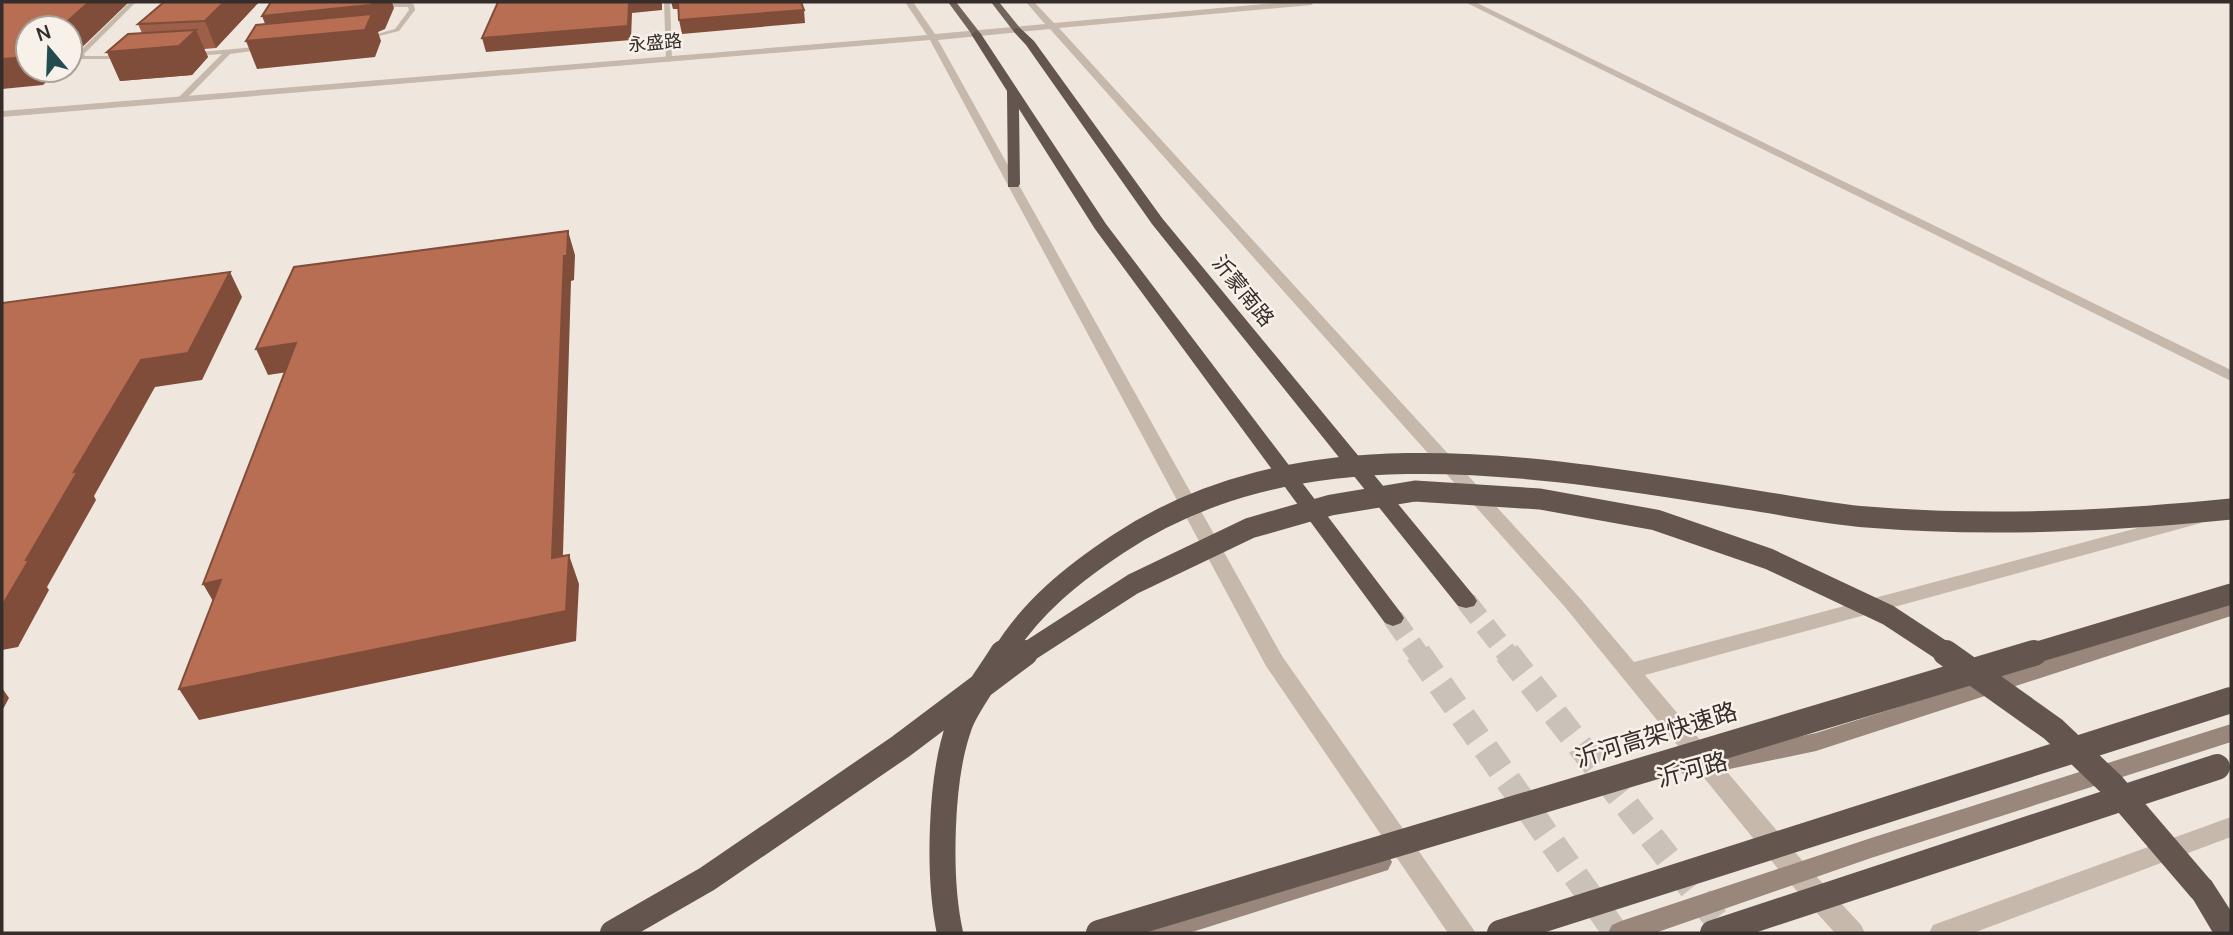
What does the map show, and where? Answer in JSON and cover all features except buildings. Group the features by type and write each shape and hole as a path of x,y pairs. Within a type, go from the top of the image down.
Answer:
{"highway":[{"name":"沂蒙南路","path":"1017,30 1030,43 1157,221 1466,601"},
{"path":"976,34 1100,226 1393,618"},
{"path":"1013,90 1013,184"},
{"path":"950,933 946,914 943,805 960,725 1021,624 1082,568 1151,522 1231,490 1314,470 1400,463 1480,466 1611,478 1865,517 1991,523 2119,520 2231,509"},
{"path":"613,933 707,879 900,747 1019,657 1133,584 1250,528 1331,505 1415,491 1540,499 1656,520 1769,559 1888,615 1981,676 2053,729 2112,785 2201,888 2229,933"},
{"name":"沂河高架快速路","path":"1099,933 2231,593"},
{"path":"1500,933 2231,700"},
{"path":"1713,933 2224,765"}],"main road":[{"path":"952,2 976,34"},
{"name":"沂蒙南路","path":"995,2 1017,30"},
{"name":"沂河路","path":"1153,933 1272,898 1406,853 1706,764 1816,742 2231,609"},
{"path":"1621,933 1797,873 2231,733"}],"street":[{"path":"909,2 933,38 1274,661 1463,933"},
{"path":"1030,2 1572,602 1797,873 1852,933"},
{"name":"永盛路","path":"2,114 933,38 1311,2"},
{"path":"1469,2 2231,376"},
{"path":"1629,671 2231,509"},
{"path":"1942,933 2231,827"}],"lane":[{"path":"133,2 80,54 83,58 102,59 140,57"},
{"path":"667,2 669,60"},
{"path":"351,40 382,36 397,30 412,10 411,5 404,4 370,5"},
{"path":"178,55 269,48"},
{"path":"181,99 228,52"}],"tunnel":[{"path":"1466,601 1508,655"},
{"path":"1393,618 1419,655"},
{"path":"1418,653 1616,933"},
{"path":"1507,653 1727,933"}]}
